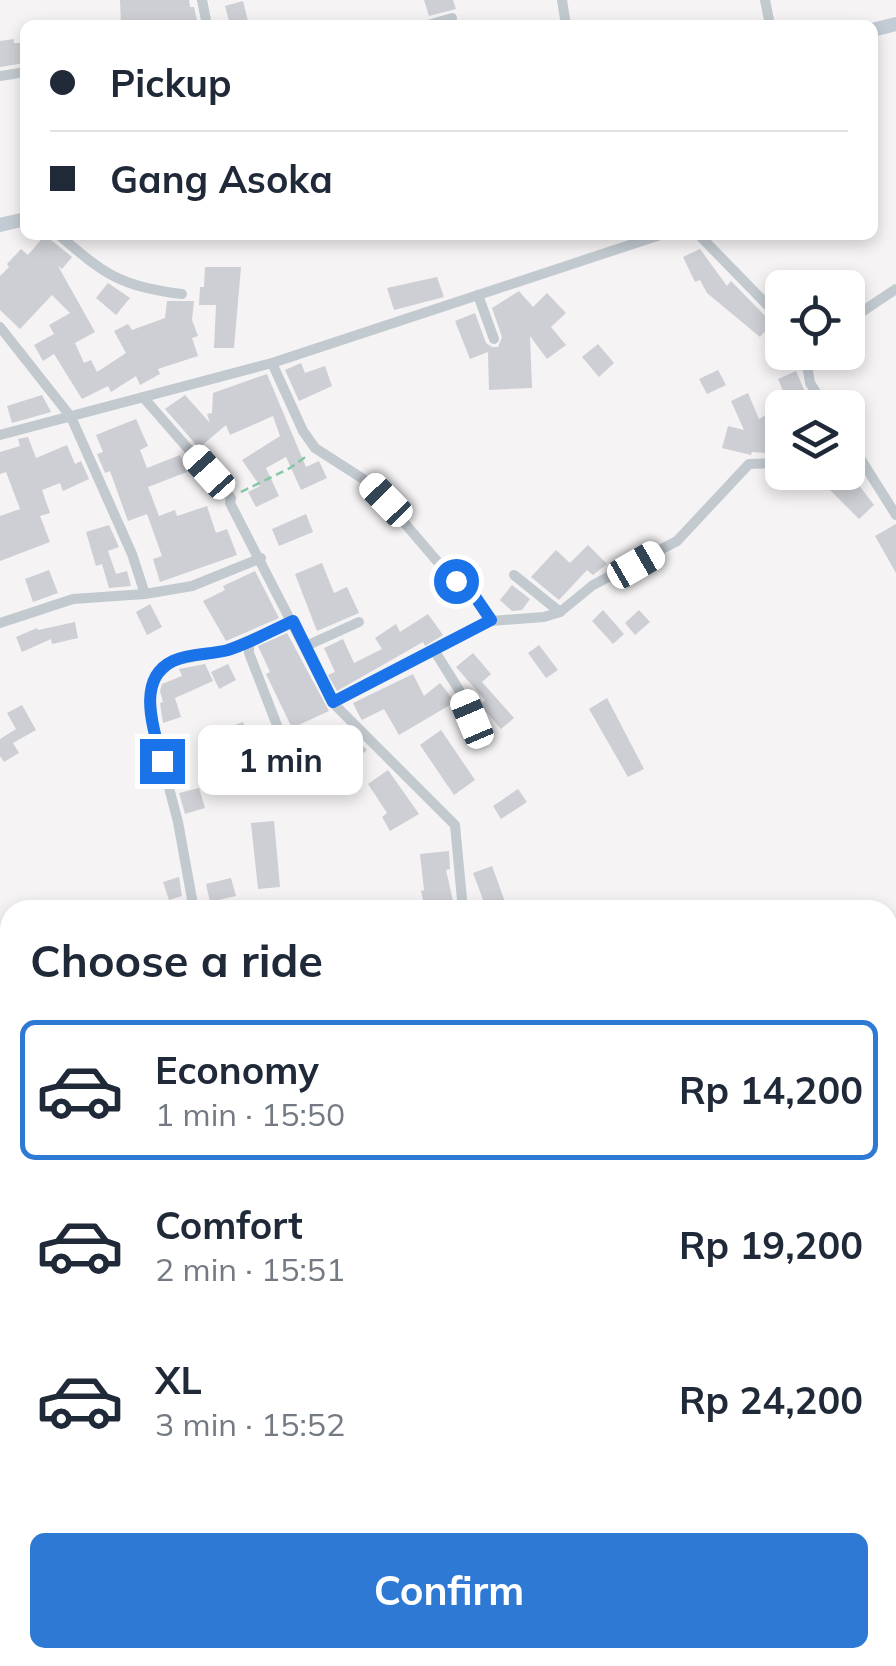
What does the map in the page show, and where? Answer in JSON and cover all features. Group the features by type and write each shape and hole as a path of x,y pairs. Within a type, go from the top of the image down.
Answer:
{"street":[{"path":"445,20 452,18"},
{"path":"65,240 111,277 151,290 182,294"},
{"path":"0,435 272,363 478,295 627,240"},
{"path":"704,240 765,303"},
{"path":"865,310 896,289"},
{"path":"478,295 494,339"},
{"path":"0,328 71,416 132,554 145,594"},
{"path":"272,363 303,432 315,448 372,484 436,561 476,598 491,620"},
{"path":"142,398 231,498 230,503 333,702 455,825 462,900"},
{"path":"333,702 491,620 544,617 560,612 593,585 677,541 749,464 765,464"},
{"path":"865,466 896,516"},
{"path":"0,624 73,599 192,586 260,558"},
{"path":"514,575 560,612"},
{"path":"192,900 178,822 154,731 150,692 155,678 172,662 224,651 293,621"},
{"path":"306,646 360,622"},
{"path":"249,642 249,653 280,733"},
{"path":"434,650 460,690 472,719"}],"path":[{"path":"231,498 290,468 315,448"}],"building":[{"path":"120,0 189,0 197,20 121,20"},
{"path":"424,0 453,0 456,9 429,16"},
{"path":"243,1 248,20 229,20 225,6"},
{"path":"14,39 14,43 20,43 20,64 0,67 0,41"},
{"path":"41,240 51,240 72,257 62,269 58,266 95,332 75,343 84,363 91,360 97,372 126,353 114,331 128,324 132,330 165,318 167,301 194,301 192,320 198,336 192,338 198,356 158,369 160,374 140,385 136,376 111,392 108,386 82,399 54,354 43,361 34,345 54,334 49,325 70,313 52,295 20,329 0,310 0,276 21,249 28,255"},
{"path":"700,249 727,286 731,281 765,316 765,331 760,337 707,293 700,280 695,282 683,257"},
{"path":"205,267 241,267 234,348 214,348 216,305 199,305"},
{"path":"437,277 444,297 394,310 387,288"},
{"path":"108,283 130,298 116,315 96,298"},
{"path":"519,291 533,307 547,293 566,313 551,327 566,345 547,359 530,336 532,388 489,390 488,352 470,359 455,321 475,313 486,343 498,347 502,337 492,308"},
{"path":"598,344 614,363 599,377 582,357"},
{"path":"301,363 305,373 325,366 332,386 299,401 285,370"},
{"path":"718,370 726,385 707,394 699,379"},
{"path":"796,371 804,390 783,390 778,379"},
{"path":"267,374 306,467 319,461 327,478 301,490 286,457 266,468 279,496 256,507 248,492 260,486 242,460 280,436 273,416 230,435 226,425 199,448 165,409 185,395 210,423 207,414 212,413 213,393"},
{"path":"748,393 759,419 765,415 765,453 751,455 722,448 728,426 744,430 731,401"},
{"path":"42,395 51,412 12,423 7,406"},
{"path":"136,419 148,446 140,450 147,468 180,455 187,472 148,487 159,516 175,510 177,516 207,506 216,533 227,529 237,555 160,582 153,559 162,556 147,514 128,521 110,471 105,473 97,454 103,452 96,435"},
{"path":"28,437 36,458 67,445 75,464 81,461 89,479 63,491 60,483 42,490 50,513 40,516 50,542 0,561 0,516 20,509 6,472 0,474 0,452 20,446 18,439"},
{"path":"830,490 863,490 874,505 859,519"},
{"path":"306,514 313,532 279,546 272,529"},
{"path":"896,524 896,573 875,536"},
{"path":"109,525 119,547 108,551 116,574 127,571 131,586 109,588 102,564 96,566 86,532"},
{"path":"588,545 607,564 593,575 587,570 559,600 531,577 556,550 570,563"},
{"path":"322,563 334,593 347,587 359,613 317,631 295,574"},
{"path":"49,570 58,593 33,602 25,579"},
{"path":"255,571 279,618 226,641 203,601"},
{"path":"512,585 530,599 522,610 512,611 500,600"},
{"path":"150,604 162,627 147,635 136,612"},
{"path":"603,610 624,634 613,644 592,621"},
{"path":"639,610 650,622 635,635 625,623"},
{"path":"428,614 443,635 425,646 423,642 337,691 328,675 335,672 324,648 343,639 354,663 382,649 375,638 396,624 400,632"},
{"path":"75,622 78,638 52,644 51,639 22,652 16,637 37,628"},
{"path":"287,633 329,711 292,728 266,674 270,672 258,646"},
{"path":"539,645 558,670 546,678 528,653"},
{"path":"473,653 491,674 482,682 514,718 501,729 480,705 485,700 456,667"},
{"path":"205,664 213,681 175,698 181,717 163,723 162,684 182,676 179,669"},
{"path":"228,664 236,680 219,689 211,672"},
{"path":"413,674 424,696 440,683 455,702 399,735 384,709 362,720 353,703"},
{"path":"607,698 644,769 628,777 589,709"},
{"path":"22,705 36,730 13,743 19,753 4,762 0,739 16,729 7,713"},
{"path":"243,722 251,746 230,754 221,730"},
{"path":"441,730 475,780 454,795 420,745"},
{"path":"357,740 367,750 350,764 341,752"},
{"path":"388,770 419,814 390,831 382,817 387,813 368,784"},
{"path":"199,788 205,808 185,814 179,793"},
{"path":"518,789 527,802 501,819 493,806"},
{"path":"274,821 280,887 258,889 251,823"},
{"path":"449,851 450,869 446,870 453,900 423,900 420,854"},
{"path":"492,866 504,900 483,900 473,873"},
{"path":"179,877 182,896 169,900 163,882"},
{"path":"231,878 236,896 210,900 206,884"}],"route":[{"path":"162,761 150,692 155,678 172,662 224,651 293,621 333,702 491,620 476,598 456,581"}]}
